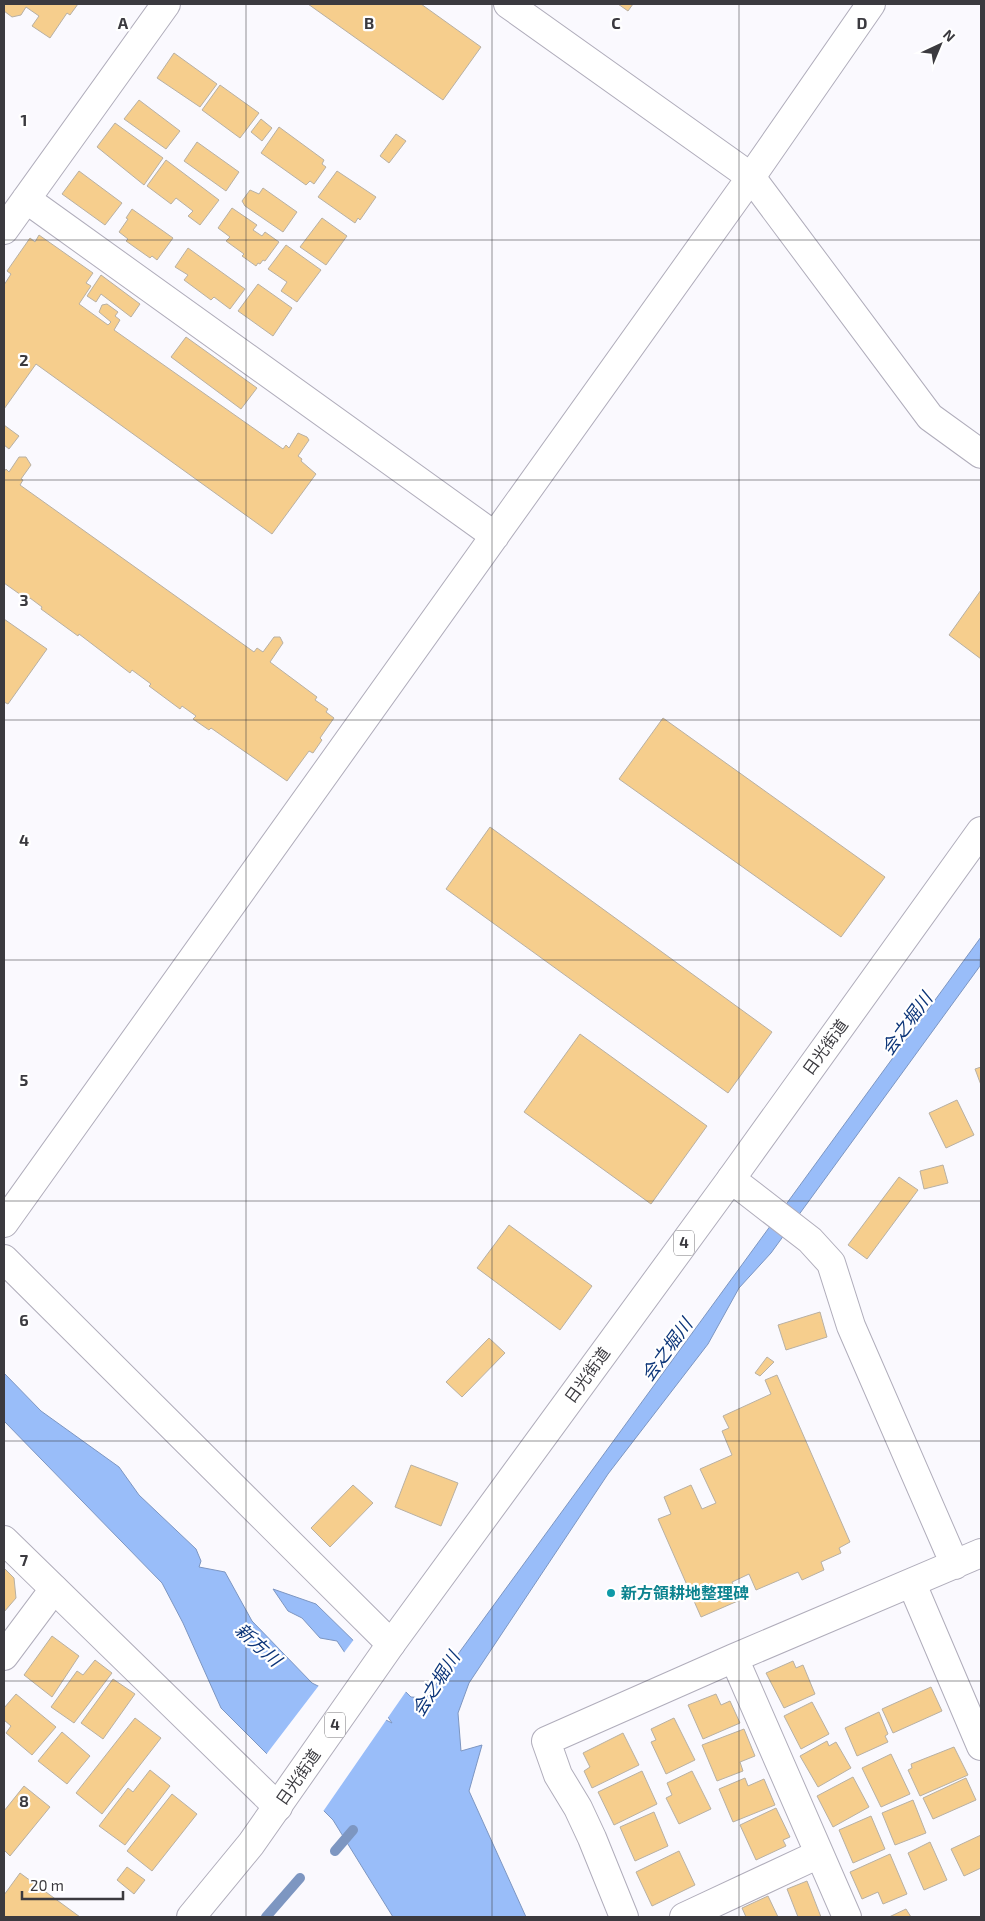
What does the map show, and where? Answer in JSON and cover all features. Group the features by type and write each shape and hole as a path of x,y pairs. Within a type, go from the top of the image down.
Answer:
{"main road":[{"path":"4,230 166,4"},
{"path":"508,4 751,177 930,417 981,454"},
{"path":"4,1223 751,177 871,4"},
{"path":"26,199 495,536"},
{"name":"日光街道","path":"191,1917 251,1844 387,1649 731,1179 981,831"},
{"path":"731,1179 810,1240 830,1263 851,1326 955,1565"},
{"path":"4,1260 387,1649"},
{"path":"4,1540 54,1590 281,1801"},
{"path":"624,1917 578,1808 558,1776 546,1741 734,1658 912,1584 981,1553"},
{"path":"912,1584 981,1746"},
{"path":"4,1656 54,1590"},
{"path":"734,1658 848,1917"},
{"path":"684,1917 819,1854"}],"water":[{"name":"新方川","path":"981,937 980,966 771,1253 739,1288 708,1344 608,1474 469,1683 458,1713 461,1751 482,1745 469,1791 526,1917 393,1917 333,1820 221,1708 183,1623 162,1583 4,1421 4,1373 41,1411 119,1467 139,1495 196,1549 201,1561 199,1567 225,1572 252,1621 312,1683 392,1723 337,1641 320,1638 302,1618 288,1611 273,1589 316,1604 411,1697 426,1698"}],"pier":[{"path":"355,1638 407,1690 322,1813 265,1756 320,1684 385,1717 343,1654"}],"building":[{"path":"4,4 78,4 70,15 67,13 50,38 32,26 39,16 26,7 21,15 12,17 4,11"},
{"path":"308,4 421,4 481,47 443,100"},
{"path":"618,4 633,4 628,11"},
{"path":"174,53 217,84 200,107 157,78"},
{"path":"220,85 259,113 240,138 202,110"},
{"path":"139,100 180,131 166,149 124,119"},
{"path":"261,119 272,128 262,141 251,132"},
{"path":"115,123 163,158 144,185 97,147"},
{"path":"279,127 324,160 322,164 326,167 314,184 310,181 306,185 261,153"},
{"path":"396,134 406,141 389,163 380,156"},
{"path":"197,142 239,172 226,191 184,161"},
{"path":"166,160 219,200 200,225 188,216 193,211 176,198 171,204 147,186"},
{"path":"79,171 122,203 105,225 62,194"},
{"path":"337,171 376,197 360,220 358,218 355,223 318,197"},
{"path":"263,188 297,212 283,232 245,206 242,201 250,190 259,194"},
{"path":"232,208 257,225 253,230 262,236 265,232 279,242 265,261 263,260 256,266 242,256 244,254 226,241 230,237 218,228"},
{"path":"132,209 173,238 157,260 152,256 150,258 126,241 128,239 119,232"},
{"path":"322,218 347,236 326,265 300,247"},
{"path":"39,235 93,273 86,283 91,286 79,304 108,325 111,322 99,312 102,305 107,304 118,312 115,316 120,320 114,330 283,449 286,445 289,448 298,433 307,437 309,440 298,456 316,474 272,534 36,364 4,409 4,285 11,274 7,271 30,238 35,242"},
{"path":"286,245 321,270 297,302 281,291 287,282 268,269"},
{"path":"188,248 245,289 230,309 214,297 211,300 184,280 188,275 175,267"},
{"path":"101,275 140,304 131,317 101,294 96,302 87,296"},
{"path":"258,284 292,308 273,336 238,311"},
{"path":"186,337 257,388 241,409 171,357"},
{"path":"4,425 19,436 9,449 4,445"},
{"path":"19,457 26,457 31,465 21,479 23,480 20,485 254,652 257,648 263,652 274,637 280,637 283,643 270,662 317,697 315,700 328,709 326,712 334,718 320,738 322,740 313,753 309,751 287,781 211,728 209,730 193,719 196,716 182,706 180,709 149,686 151,684 132,670 130,673 79,634 78,636 41,609 42,607 30,598 28,600 4,583 4,472 6,469 9,472"},
{"path":"981,590 981,659 949,635"},
{"path":"4,619 47,649 8,704 4,702"},
{"path":"663,718 885,877 841,937 619,779"},
{"path":"490,827 772,1032 728,1093 446,889"},
{"path":"580,1034 707,1126 651,1204 524,1112"},
{"path":"981,1067 981,1085 975,1069"},
{"path":"957,1100 974,1135 946,1148 929,1113"},
{"path":"943,1165 948,1183 924,1189 920,1171"},
{"path":"899,1177 918,1190 867,1259 848,1245"},
{"path":"509,1225 592,1286 560,1330 477,1268"},
{"path":"820,1312 827,1337 786,1350 778,1325"},
{"path":"489,1338 505,1353 462,1397 446,1382"},
{"path":"767,1357 774,1362 760,1376 755,1373"},
{"path":"777,1375 850,1542 839,1548 841,1553 821,1562 824,1570 802,1580 798,1572 756,1590 749,1574 732,1582 740,1600 701,1617 658,1519 671,1514 664,1497 691,1485 702,1509 716,1503 700,1469 732,1455 722,1431 729,1428 723,1416 771,1394 765,1380"},
{"path":"411,1465 458,1483 441,1526 395,1507"},
{"path":"353,1485 373,1503 330,1547 311,1528"},
{"path":"4,1568 14,1578 16,1598 4,1612"},
{"path":"52,1636 79,1656 52,1697 24,1675"},
{"path":"95,1660 112,1673 74,1723 51,1707 77,1671 83,1675"},
{"path":"793,1661 796,1668 803,1665 815,1694 784,1708 766,1673"},
{"path":"113,1679 135,1694 103,1739 81,1723"},
{"path":"931,1687 942,1711 893,1733 882,1709"},
{"path":"16,1694 56,1727 32,1755 6,1733 11,1726 4,1720 4,1708"},
{"path":"716,1694 721,1705 730,1701 740,1723 703,1739 688,1705"},
{"path":"812,1702 829,1734 801,1749 784,1716"},
{"path":"879,1712 888,1734 885,1736 888,1742 857,1756 845,1728"},
{"path":"135,1718 161,1738 102,1814 76,1793"},
{"path":"674,1718 695,1760 666,1774 651,1742 656,1740 651,1729"},
{"path":"744,1729 755,1756 740,1762 743,1771 717,1781 702,1745"},
{"path":"62,1732 90,1756 67,1784 38,1761"},
{"path":"623,1733 639,1765 592,1788 584,1771 590,1767 583,1753"},
{"path":"827,1741 829,1746 836,1742 851,1768 818,1787 800,1756"},
{"path":"954,1747 968,1775 920,1796 908,1770 912,1768 911,1764"},
{"path":"891,1754 910,1794 881,1807 862,1768"},
{"path":"150,1770 170,1786 125,1845 99,1826 128,1788 133,1792"},
{"path":"642,1771 657,1804 614,1825 598,1792"},
{"path":"692,1771 711,1809 679,1824 666,1798 672,1795 667,1783"},
{"path":"853,1777 869,1807 833,1827 817,1796"},
{"path":"745,1778 748,1786 764,1779 775,1805 733,1822 719,1789"},
{"path":"966,1778 976,1800 933,1819 923,1798"},
{"path":"24,1786 50,1807 10,1856 4,1850 4,1811"},
{"path":"172,1794 197,1814 152,1871 127,1851"},
{"path":"913,1800 926,1833 895,1845 882,1813"},
{"path":"776,1808 790,1837 783,1840 786,1846 756,1860 740,1825"},
{"path":"654,1812 668,1846 635,1861 620,1827"},
{"path":"871,1816 885,1849 853,1863 839,1830"},
{"path":"981,1835 981,1868 964,1876 951,1849"},
{"path":"930,1842 947,1880 924,1890 908,1853"},
{"path":"679,1851 695,1885 652,1906 636,1872"},
{"path":"890,1854 907,1894 883,1904 878,1892 862,1899 850,1872"},
{"path":"127,1867 145,1880 134,1894 117,1880"},
{"path":"20,1873 80,1917 4,1917 4,1895"},
{"path":"807,1881 821,1917 798,1917 787,1889"},
{"path":"768,1896 778,1917 746,1917 742,1908"},
{"path":"906,1909 911,1917 889,1917"}],"waterway":[{"path":"335,1851 353,1830"},
{"path":"266,1917 300,1878"}],"place":[{"name":"新方領耕地整理碑","path":"611,1593"}],"water label":[{"name":"会之堀川","path":"907,1024"},
{"name":"会之堀川","path":"667,1350"},
{"name":"会之堀川","path":"436,1684"}]}
